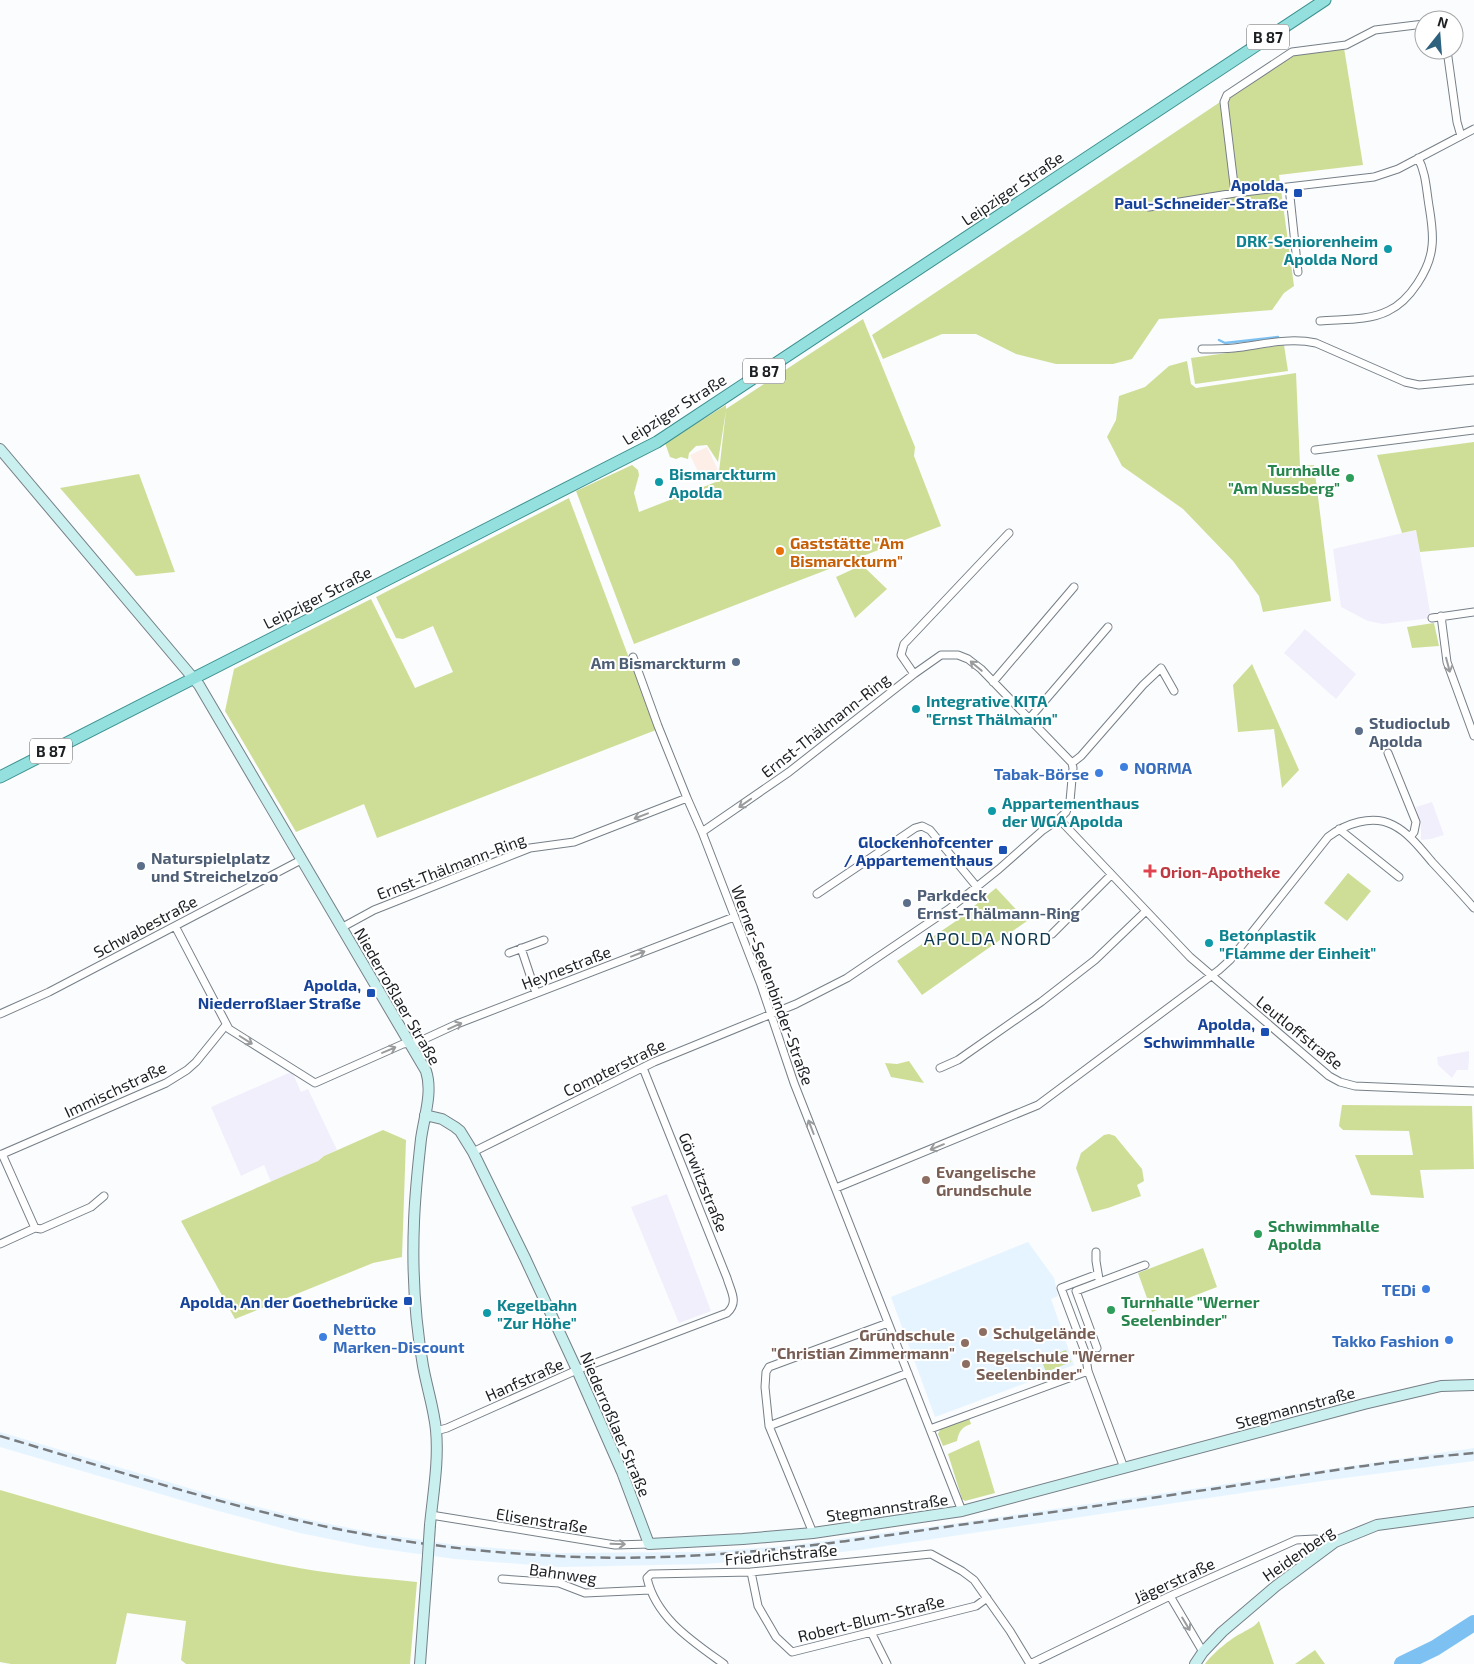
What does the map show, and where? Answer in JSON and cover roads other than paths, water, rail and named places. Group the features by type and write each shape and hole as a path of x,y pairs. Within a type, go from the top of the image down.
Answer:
{"main road":[{"name":"Leipziger Straße","path":"0,777 657,442 1325,0"},
{"name":"Niederroßlaer Straße","path":"0,449 199,684 410,1043 428,1079 425,1116 442,1119 455,1127 460,1131 473,1152 577,1370 622,1472 649,1544"},
{"path":"420,1664 436,1464 436,1431 418,1329 414,1270 415,1200 425,1116"},
{"name":"Stegmannstraße","path":"649,1544 813,1533 962,1511 1440,1386 1474,1385"},
{"name":"Heidenberg","path":"1195,1664 1203,1652 1222,1632 1276,1586 1335,1542 1377,1525 1474,1512"}],"street":[{"path":"1235,193 1224,102 1227,94 1292,52 1346,46 1375,30 1414,25"},
{"path":"1448,60 1457,122 1461,136"},
{"path":"1149,207 1235,193 1374,177 1398,169 1474,129"},
{"path":"1320,321 1370,317 1388,311 1401,302 1418,284 1432,247 1425,179 1418,158"},
{"path":"1289,187 1298,272"},
{"path":"1202,349 1230,348 1283,341 1316,343 1405,382 1419,385 1474,380"},
{"path":"1315,450 1474,430"},
{"name":"Ernst-Thälmann-Ring","path":"914,674 901,655 904,644 1010,533"},
{"path":"993,682 1074,587"},
{"path":"1432,618 1474,612"},
{"path":"1441,616 1447,662 1474,736"},
{"path":"1029,719 1108,627"},
{"name":"Ernst-Thälmann-Ring","path":"702,832 789,772 914,674 942,655 958,654 968,659 1072,763"},
{"name":"Werner-Seelenbinder-Straße","path":"633,656 687,798 702,832 771,1015 794,1083 962,1511"},
{"path":"771,1015 821,993 847,978 922,929 977,888 1066,812 1070,802 1072,763 1081,756 1160,668 1174,691"},
{"path":"1388,753 1416,822 1414,832 1410,837"},
{"name":"Ernst-Thälmann-Ring","path":"341,928 374,910 530,848 574,842 687,798"},
{"name":"Leutloffstraße","path":"1059,819 1190,957 1324,1071 1340,1082 1363,1087 1474,1091"},
{"path":"836,1188 1038,1105 1230,960 1328,838 1339,829 1355,823 1378,820 1392,824 1410,837 1474,908"},
{"path":"816,894 915,828 922,826 930,830 977,888"},
{"path":"1339,829 1399,878"},
{"name":"Schwabestraße","path":"0,1014 49,992 301,860"},
{"path":"1052,934 1111,875"},
{"path":"940,1068 958,1060 1041,1002 1095,960 1146,911"},
{"name":"Heynestraße","path":"226,1025 228,1030 315,1083 403,1044 418,1042 457,1024 734,917"},
{"path":"175,926 226,1025"},
{"path":"509,953 544,940"},
{"path":"521,948 536,993"},
{"name":"Compterstraße","path":"473,1152 654,1062 771,1015"},
{"name":"Immischstraße","path":"1,1155 166,1083 196,1062 226,1025"},
{"name":"Görwitzstraße","path":"644,1068 724,1269 734,1301 733,1308"},
{"path":"1,1155 35,1228"},
{"path":"0,1244 35,1228 41,1229 92,1207 104,1196"},
{"path":"1096,1252 1098,1278"},
{"path":"1124,1468 1088,1370 1085,1352 1061,1288 1145,1265"},
{"path":"1097,1348 1076,1290 1098,1278"},
{"name":"Hanfstraße","path":"436,1431 447,1428 577,1370 728,1313 733,1308"},
{"path":"813,1533 769,1426 765,1387 766,1372 769,1367 888,1323"},
{"path":"930,1429 1088,1370"},
{"path":"769,1426 908,1373"},
{"name":"Elisenstraße","path":"431,1520 615,1545 649,1544"},
{"name":"Jägerstraße","path":"1030,1664 1170,1596 1296,1540 1315,1539 1335,1542"},
{"name":"Friedrichstraße","path":"650,1590 647,1578 651,1574 751,1572 931,1554 974,1580 986,1598"},
{"name":"Robert-Blum-Straße","path":"751,1572 758,1606 776,1637 792,1652 976,1606 986,1598"},
{"name":"Bahnweg","path":"502,1580 560,1583 585,1593 650,1590"},
{"path":"650,1590 662,1611 674,1625 724,1664"},
{"path":"1170,1596 1203,1652"},
{"path":"986,1598 1030,1664"},
{"path":"871,1632 887,1664"}],"waterway":[{"path":"1219,340 1225,343 1278,337"},
{"path":"1402,1664 1435,1648 1474,1623"}],"railway":[{"path":"0,1436 184,1491 259,1511 360,1534 459,1548 524,1554 605,1558 701,1555 796,1547 1128,1501 1367,1465 1474,1453"}],"place":[{"name":"Apolda, Paul-Schneider-Straße","path":"1298,193"},
{"name":"DRK-Seniorenheim Apolda Nord","path":"1388,249"},
{"name":"Turnhalle \"Am Nussberg\"","path":"1350,478"},
{"name":"Bismarckturm Apolda","path":"659,482"},
{"name":"Gaststätte \"Am Bismarckturm\"","path":"780,551"},
{"name":"Am Bismarckturm","path":"736,662"},
{"name":"Integrative KITA \"Ernst Thälmann\"","path":"916,709"},
{"name":"Studioclub Apolda","path":"1359,731"},
{"name":"NORMA","path":"1124,767"},
{"name":"Tabak-Börse","path":"1099,773"},
{"name":"Appartementhaus der WGA Apolda","path":"992,811"},
{"name":"Glockenhofcenter / Appartementhaus","path":"1003,850"},
{"name":"Naturspielplatz und Streichelzoo","path":"141,866"},
{"name":"Orion-Apotheke","path":"1150,871"},
{"name":"Parkdeck Ernst-Thälmann-Ring","path":"907,903"},
{"name":"Betonplastik \"Flamme der Einheit\"","path":"1209,943"},
{"name":"Apolda, Niederroßlaer Straße","path":"371,993"},
{"name":"Apolda, Schwimmhalle","path":"1265,1032"},
{"name":"Evangelische Grundschule","path":"926,1180"},
{"name":"Schwimmhalle Apolda","path":"1258,1234"},
{"name":"TEDi","path":"1426,1289"},
{"name":"Apolda, An der Goethebrücke","path":"408,1301"},
{"name":"Turnhalle \"Werner Seelenbinder\"","path":"1111,1310"},
{"name":"Kegelbahn \"Zur Höhe\"","path":"487,1313"},
{"name":"Schulgelände","path":"983,1332"},
{"name":"Netto Marken-Discount","path":"323,1337"},
{"name":"Takko Fashion","path":"1449,1340"},
{"name":"Grundschule \"Christian Zimmermann\"","path":"965,1343"},
{"name":"Regelschule \"Werner Seelenbinder\"","path":"966,1364"}],"district":[{"name":"APOLDA NORD","path":"988,938"}]}
